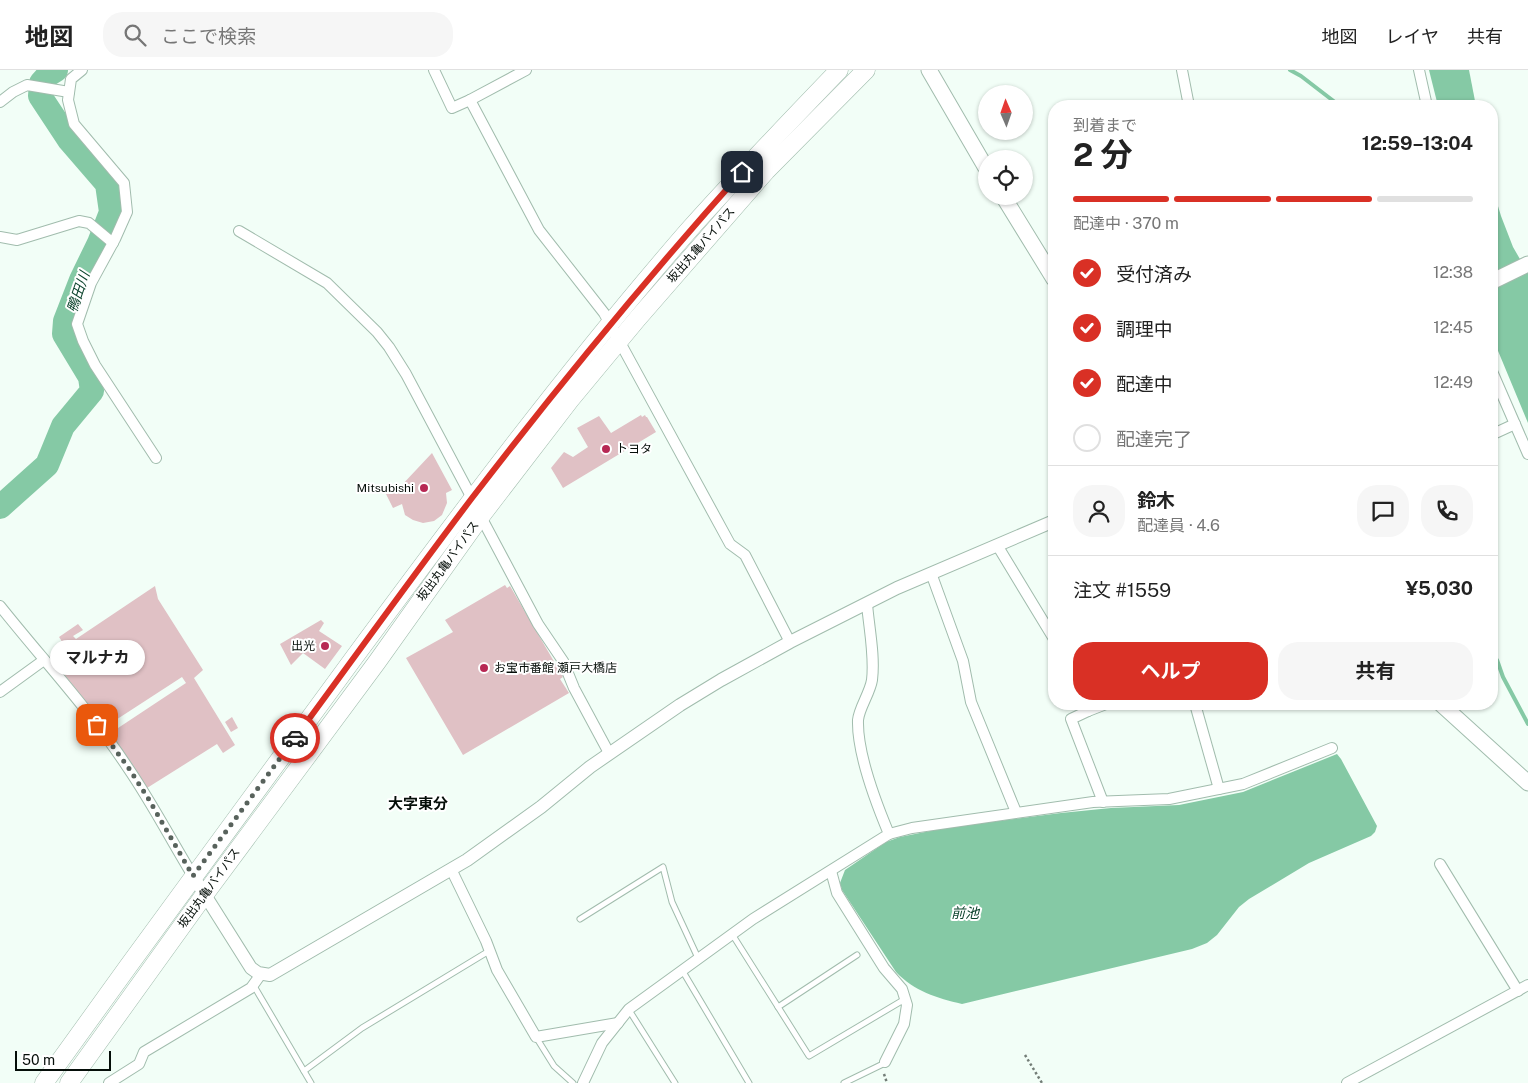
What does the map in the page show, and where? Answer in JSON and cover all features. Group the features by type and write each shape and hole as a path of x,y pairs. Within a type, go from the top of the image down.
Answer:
{"highway":[{"name":"坂出丸亀バイパス","path":"44,1083 193,876 472,498 610,324 702,216 838,70"},
{"name":"坂出丸亀バイパス","path":"69,1083 481,516 618,341 766,171 866,70"}],"main road":[{"path":"929,70 978,154"},
{"path":"1009,205 1048,269"},
{"path":"1498,279 1528,264"},
{"path":"1448,710 1528,783"}],"street":[{"path":"82,70 71,79 69,92 68,100 74,124 124,183 127,212 113,243 91,283 78,324 83,341 96,365 156,458"},
{"path":"434,70 452,108 526,70"},
{"path":"1182,70 1188,100"},
{"path":"1418,70 1426,100"},
{"path":"0,102 13,92 27,85 69,92"},
{"path":"470,100 539,230 604,313 730,544 745,555 790,642"},
{"path":"0,237 17,240 79,221 89,224 113,243"},
{"path":"240,231 327,283 377,332 389,347 406,374 538,624 563,661 574,688 609,753"},
{"path":"1498,385 1528,454"},
{"path":"1498,432 1515,424"},
{"path":"0,606 77,698 128,767 251,968 261,974 270,975 451,869 501,837 590,766 680,705 790,642 867,604 931,573 1048,524"},
{"path":"997,545 1048,629"},
{"path":"931,573 963,661 971,702 1016,812"},
{"path":"867,604 872,652 872,680 858,718 859,736 876,804 889,834"},
{"path":"0,692 44,660"},
{"path":"1083,710 1071,719 1103,802"},
{"path":"1197,710 1219,789"},
{"path":"583,1083 602,1043 629,1009 753,919 889,834 912,828 1016,812 1103,802 1169,799 1244,784 1332,748"},
{"path":"1440,864 1518,991"},
{"path":"451,869 490,951 497,970 536,1038 618,1023"},
{"path":"831,871 837,893 884,968 902,989 907,1005 904,1024 885,1062"},
{"path":"109,1083 139,1064 144,1052 252,988 261,974"},
{"path":"1347,1083 1528,985"}],"lane":[{"path":"580,919 663,867 672,902 698,958"},
{"path":"732,934 809,1056 905,1000"},
{"path":"304,1071 362,1028 490,951"},
{"path":"778,1007 857,955"},
{"path":"682,970 749,1083"},
{"path":"254,985 311,1083"},
{"path":"629,1009 674,1083"},
{"path":"536,1038 554,1066 573,1083"},
{"path":"844,1083 885,1062"}],"path":[{"path":"1025,1054 1042,1083"}],"water":[{"path":"1429,70 1469,70 1475,100 1436,100"},
{"path":"1498,206 1513,247 1528,273 1528,423 1498,351"},
{"name":"前池","path":"1337,754 1377,826 1375,832 1371,836 1309,863 1249,899 1239,907 1217,935 1207,943 1192,949 962,1004 926,993 903,979 896,972 842,890 840,883 845,870 886,842 900,837 950,827 1061,813 1111,808 1179,805 1243,792"}],"building":[{"name":"トヨタ","path":"641,415 642,417 645,415 647,417 656,432 563,488 551,468 564,452 573,457 588,447 577,428 599,416 611,433"},
{"name":"Mitsubishi","path":"432,453 452,490 446,493 447,503 442,515 434,521 423,523 405,515 402,504 393,508 386,494 401,486"},
{"name":"お宝市番館 瀬戸大橋店","path":"505,585 507,588 510,586 563,677 560,679 569,693 463,755 406,658 453,632 445,620"},
{"path":"155,586 158,599 203,670 194,678 235,745 223,753 217,744 147,788 109,734 186,683 182,677 105,727 50,656 63,643 59,637 78,624 83,630 73,636 76,639"},
{"path":"321,620 324,623 319,631 342,646 325,669 303,653 291,665 280,644"},
{"path":"232,717 238,728 231,732 225,722"}],"waterway":[{"name":"鴨田川","path":"0,507 47,465 63,426 92,391 90,377 64,334 65,321 111,212 107,184 69,140 40,96 41,83 56,70"},
{"path":"1290,70 1332,100"},
{"path":"1498,663 1503,677 1528,724"}],"way so far":[{"path":"97,725 148,798 193,876 295,738"}],"place":[{"name":"トヨタ","path":"606,449"},
{"name":"Mitsubishi","path":"424,488"},
{"name":"出光","path":"325,646"},
{"name":"お宝市番館 瀬戸大橋店","path":"484,668"},
{"name":"マルナカ","path":"97,725"}],"district":[{"name":"大字東分","path":"418,803"}],"route":[{"path":"295,738 472,498 624,307 689,230 742,172"}]}
